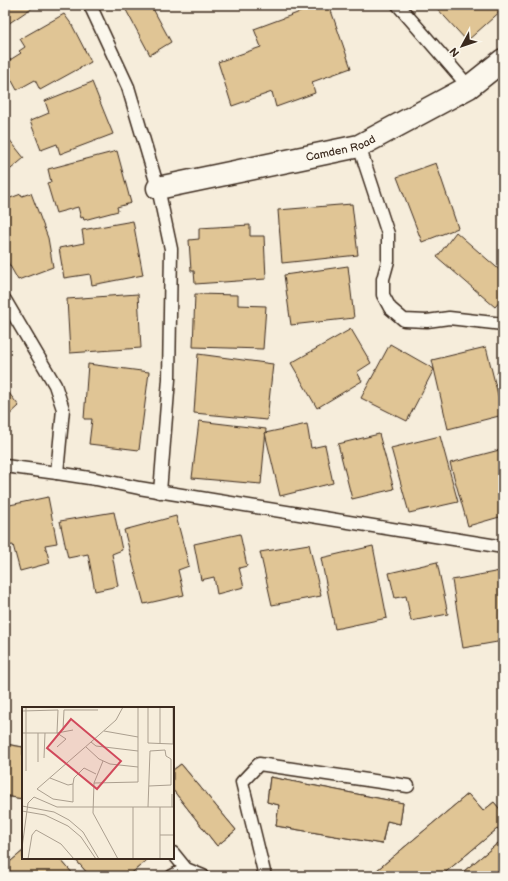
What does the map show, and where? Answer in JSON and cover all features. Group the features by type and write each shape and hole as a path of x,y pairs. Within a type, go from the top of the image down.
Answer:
{"street":[{"name":"Camden Road","path":"158,188 359,146 469,87 503,60"}],"lane":[{"path":"90,5 128,87 158,188 171,249 169,379 160,492"},
{"path":"398,5 469,87"},
{"path":"359,146 388,234 388,261 383,279 383,295 390,308 404,320 427,321 449,318 503,324"},
{"path":"5,300 55,385 63,409 57,473"},
{"path":"5,466 96,479 160,492 503,547"},
{"path":"265,876 242,782 259,764 408,786"},
{"path":"174,854 186,868 203,876"},
{"path":"172,876 186,868"}],"building":[{"path":"5,5 36,5 5,26"},
{"path":"135,5 151,5 171,42 150,55 126,10"},
{"path":"319,5 329,5 351,68 312,82 315,93 276,107 272,92 232,106 218,62 261,47 254,29"},
{"path":"434,5 503,5 503,9 467,41"},
{"path":"64,14 72,25 91,62 40,90 35,80 17,90 5,68 5,63 21,53 19,51 25,47 20,39"},
{"path":"92,82 113,134 60,154 57,144 41,150 30,121 49,113 45,101"},
{"path":"5,134 24,158 5,174"},
{"path":"117,151 131,203 117,207 118,211 84,220 83,217 81,218 78,207 56,213 47,183 51,182 48,169"},
{"path":"436,163 458,228 422,242 397,177"},
{"path":"31,193 48,238 53,267 18,280 5,257 5,200 21,194 22,196"},
{"path":"352,204 358,255 282,263 278,210"},
{"path":"133,221 143,275 92,285 90,274 64,278 59,248 84,243 82,230"},
{"path":"250,225 250,236 264,236 266,279 195,284 194,271 191,271 189,240 199,239 199,228"},
{"path":"456,232 503,273 503,298 495,307 437,257"},
{"path":"348,266 354,318 291,325 284,275"},
{"path":"138,294 141,348 70,353 67,299"},
{"path":"195,294 238,295 238,305 266,306 263,349 193,347"},
{"path":"351,329 371,363 357,372 362,381 317,408 291,363"},
{"path":"390,344 434,369 407,421 361,398"},
{"path":"486,347 503,415 448,429 432,360"},
{"path":"198,354 273,364 267,420 194,413"},
{"path":"88,364 149,372 139,450 89,444 92,419 84,419"},
{"path":"503,370 503,390 497,373"},
{"path":"5,388 19,406 5,419"},
{"path":"199,421 266,429 261,484 192,478"},
{"path":"307,424 311,448 325,445 333,483 280,496 265,433"},
{"path":"379,434 394,489 352,499 338,444"},
{"path":"440,436 458,502 409,513 391,448"},
{"path":"503,449 503,516 468,526 450,463"},
{"path":"48,497 57,543 45,545 50,563 20,571 13,545 5,546 5,506"},
{"path":"114,512 122,550 112,554 118,586 95,591 88,554 68,558 60,521"},
{"path":"176,516 189,566 178,570 184,595 144,604 124,530"},
{"path":"240,534 247,566 239,568 244,587 217,594 214,577 201,580 194,544"},
{"path":"309,544 321,596 272,605 260,552"},
{"path":"373,546 387,618 335,629 321,558"},
{"path":"437,562 448,614 411,621 406,596 395,598 389,573"},
{"path":"500,571 503,588 503,641 463,648 452,580"},
{"path":"5,744 22,747 22,799 5,796"},
{"path":"5,744 22,747 22,799 5,796"},
{"path":"181,764 236,830 217,846 174,791 174,769"},
{"path":"181,764 236,830 217,846 174,791 174,769"},
{"path":"270,777 403,803 400,824 387,821 382,844 276,826 279,805 267,802"},
{"path":"270,777 403,803 400,824 387,821 382,844 276,826 279,805 267,802"},
{"path":"468,794 483,811 494,802 503,813 503,824 441,876 370,876"},
{"path":"468,794 483,811 494,802 503,813 503,824 441,876 370,876"},
{"path":"503,839 503,876 458,876"},
{"path":"503,839 503,876 458,876"},
{"path":"22,852 22,859 60,859 75,876 5,876 5,866"},
{"path":"22,852 22,859 60,859 75,876 5,876 5,866"},
{"path":"75,859 147,860 128,876 90,876"},
{"path":"75,859 147,860 128,876 90,876"}]}
